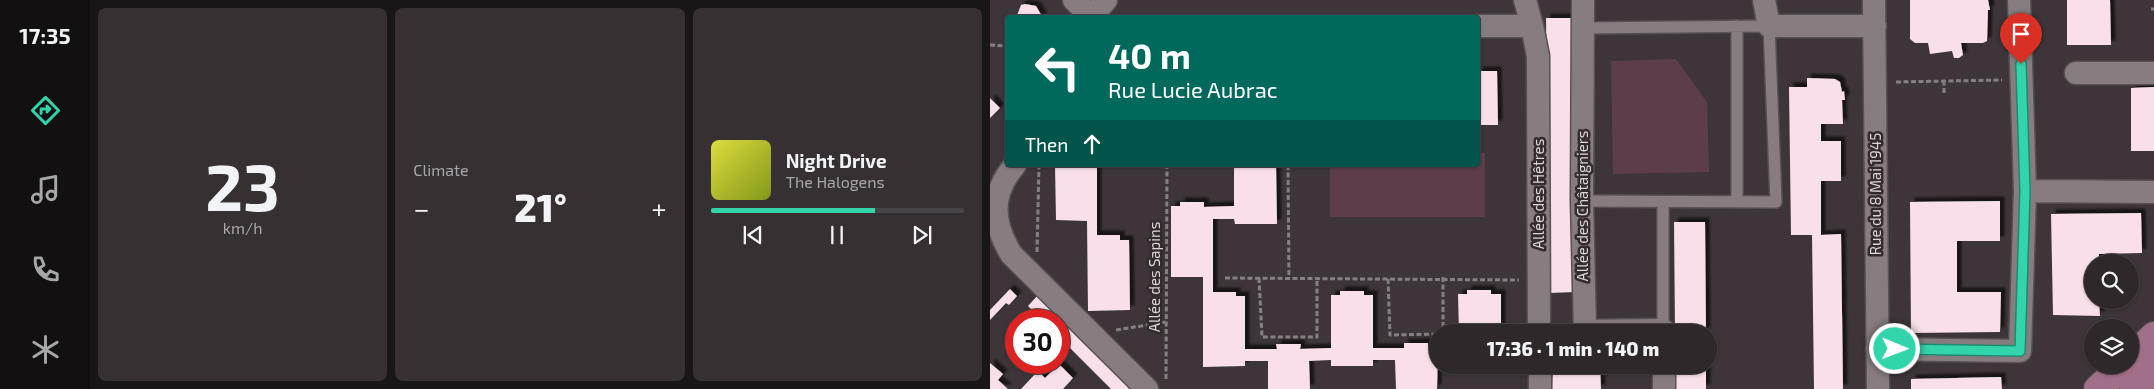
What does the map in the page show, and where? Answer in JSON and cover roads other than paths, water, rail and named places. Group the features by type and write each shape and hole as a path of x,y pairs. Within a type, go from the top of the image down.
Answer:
{"main road":[{"path":"2139,350 2154,336"},
{"path":"2134,389 2154,369"},
{"path":"2098,389 2114,374"}],"street":[{"path":"1074,0 1097,11"},
{"name":"Allée des Hêtres","path":"1525,0 1538,56 1539,324"},
{"name":"Allée des Châtaigniers","path":"1583,0 1582,201 1585,324"},
{"path":"1764,0 1769,26 1875,26"},
{"name":"Rue du 8 Mai 1945","path":"1874,0 1878,389"},
{"path":"1877,349 2020,351 2025,191 2019,0"},
{"path":"1480,26 1532,26"},
{"path":"2076,73 2154,73"},
{"path":"1013,167 1006,174 995,202 996,223 1001,237 1011,254 1147,389"},
{"path":"2025,191 2154,192"},
{"path":"1540,374 1540,389"},
{"path":"1664,374 1664,389"}],"lane":[{"path":"1736,26 1737,202"},
{"path":"1582,201 1776,202 1769,26 1583,28"},
{"path":"1663,202 1663,324"}]}
